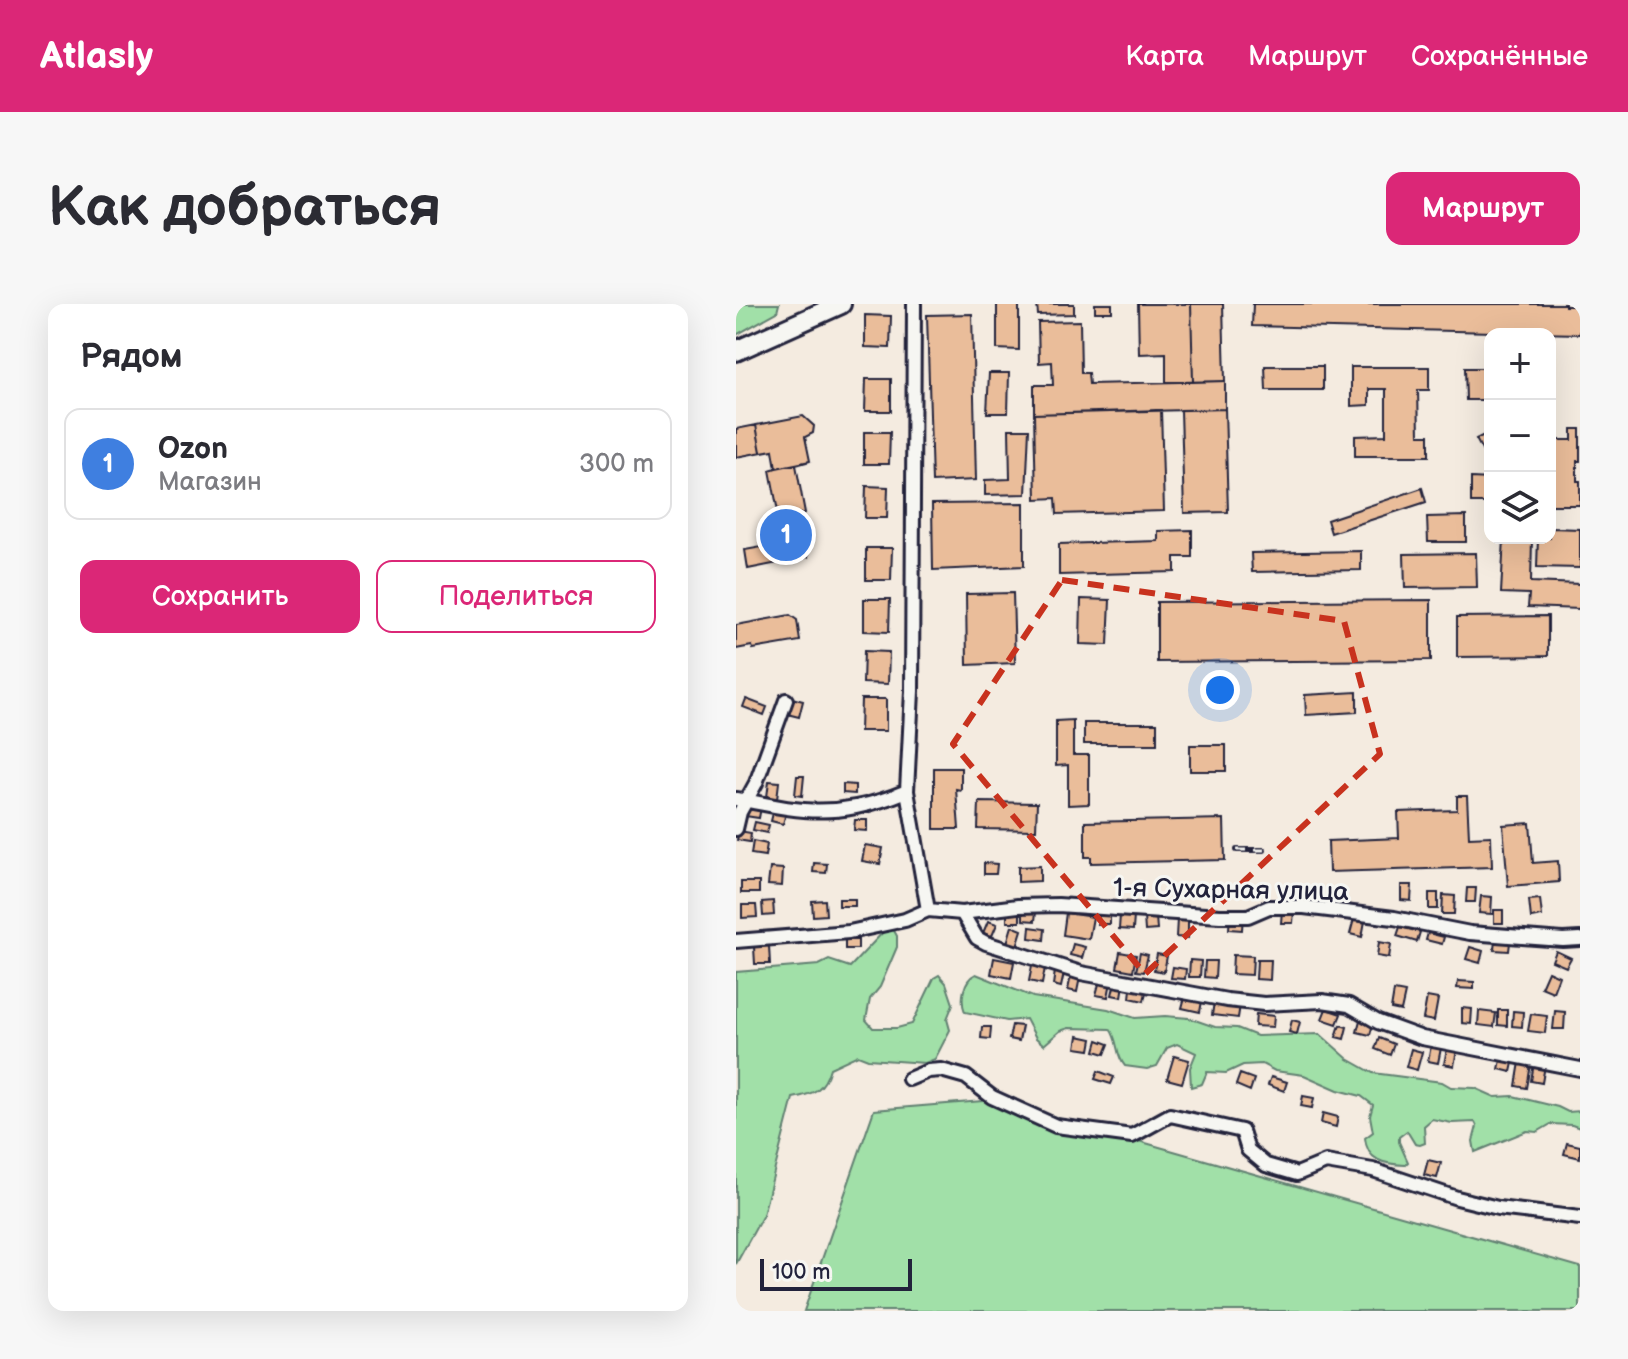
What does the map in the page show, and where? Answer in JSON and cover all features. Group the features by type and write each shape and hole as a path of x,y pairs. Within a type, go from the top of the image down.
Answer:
{"street":[{"path":"736,351 841,304"},
{"path":"736,941 849,932 905,920 928,910 907,791 914,571 914,304"},
{"path":"736,829 741,800 756,783 786,700"},
{"path":"741,800 803,810 852,809 876,804 907,791"},
{"name":"1-я Сухарная улица","path":"928,910 962,913 1058,905 1248,916 1269,907 1304,907 1394,918 1470,933 1580,939"},
{"path":"962,913 968,927 986,943 1081,973 1227,1000 1264,1004 1322,1001 1349,1005 1378,1022 1422,1038 1580,1069"},
{"path":"909,1079 928,1071 941,1070 966,1077 992,1097 1056,1126 1132,1136 1170,1115 1242,1131 1248,1150 1266,1165 1297,1174 1326,1162 1373,1170 1498,1208 1580,1218"}],"highlighted area":[{"path":"1062,580 1344,621 1380,754 1145,974 953,744"}],"green space":[{"path":"736,304 779,304 777,312 736,335"},
{"path":"892,927 897,936 897,947 880,987 870,999 866,1020 873,1028 897,1028 912,1024 934,978 939,975 946,983 953,1004 947,1019 950,1030 935,1059 925,1063 868,1059 858,1055 830,1068 817,1090 793,1098 763,1215 736,1264 736,972 819,965 829,960 850,967 887,928"},
{"path":"976,974 1033,997 1108,1009 1135,1018 1189,1018 1215,1027 1237,1028 1257,1036 1320,1034 1348,1059 1373,1073 1442,1082 1451,1087 1475,1088 1495,1097 1513,1096 1568,1112 1580,1111 1580,1128 1551,1124 1537,1132 1527,1131 1475,1152 1475,1122 1452,1123 1432,1119 1424,1126 1425,1143 1415,1144 1407,1131 1399,1137 1408,1162 1405,1165 1390,1164 1378,1160 1366,1146 1365,1138 1373,1132 1370,1116 1373,1105 1361,1096 1304,1075 1275,1071 1262,1064 1243,1065 1226,1073 1207,1072 1202,1084 1191,1087 1190,1068 1196,1053 1177,1044 1167,1048 1157,1066 1147,1069 1125,1066 1110,1029 1069,1028 1060,1031 1044,1045 1036,1038 1026,1019 1007,1021 965,1012 964,991 968,981"},
{"path":"995,1100 1580,1267 1580,1311 804,1311 874,1110"}],"building":[{"path":"997,304 1019,304 1019,350 997,349"},
{"path":"1037,304 1074,304 1074,314 1038,315"},
{"path":"1095,304 1112,304 1112,312 1095,312"},
{"path":"1138,304 1191,304 1193,382 1166,382 1166,353 1139,354"},
{"path":"1191,304 1223,304 1225,381 1193,382"},
{"path":"1253,304 1580,306 1580,334 1556,333 1556,328 1484,328 1484,332 1252,326"},
{"path":"972,314 976,480 932,482 927,315"},
{"path":"865,315 891,316 890,348 865,347"},
{"path":"1080,321 1081,373 1088,373 1089,384 1225,381 1225,409 1034,414 1034,385 1053,385 1052,362 1039,363 1038,322"},
{"path":"1265,366 1323,366 1323,390 1266,390"},
{"path":"1351,367 1429,367 1429,390 1418,390 1419,435 1429,435 1429,456 1355,456 1355,436 1386,435 1386,389 1369,389 1369,405 1351,406"},
{"path":"1465,368 1484,368 1484,400 1466,400"},
{"path":"989,373 1009,373 1008,413 987,413"},
{"path":"866,379 891,379 891,411 865,411"},
{"path":"1225,409 1228,512 1184,513 1181,410"},
{"path":"1161,410 1164,511 1057,514 1056,498 1036,499 1034,414"},
{"path":"803,416 814,426 813,433 805,437 810,461 776,468 773,450 761,452 756,425"},
{"path":"803,416 814,426 813,433 805,437 810,461 796,465 805,513 800,514 808,557 748,569 745,550 784,543 770,470 776,468 773,450 736,457 736,429"},
{"path":"1009,429 1029,429 1026,494 985,495 985,480 1010,479"},
{"path":"1572,429 1580,429 1577,481 1580,481 1580,505 1556,505 1556,440 1572,440"},
{"path":"864,432 890,432 889,464 864,464"},
{"path":"1484,435 1484,454 1476,439"},
{"path":"1471,478 1484,479 1484,503 1471,503"},
{"path":"866,486 888,487 887,518 865,518"},
{"path":"1422,488 1426,502 1331,533 1327,520"},
{"path":"1024,503 1024,566 933,570 932,504"},
{"path":"1466,516 1466,542 1428,542 1427,517"},
{"path":"1556,528 1580,529 1580,568 1537,567 1538,544 1556,544"},
{"path":"1192,530 1192,557 1175,557 1175,572 1059,575 1059,544 1158,541 1158,531"},
{"path":"1504,544 1532,544 1531,582 1580,584 1580,609 1528,607 1529,594 1501,593"},
{"path":"866,548 892,548 891,580 866,580"},
{"path":"1361,551 1361,570 1252,572 1251,553"},
{"path":"1476,553 1477,587 1405,588 1404,554"},
{"path":"1013,593 1015,663 967,665 966,594"},
{"path":"864,599 890,599 889,632 864,631"},
{"path":"1081,599 1110,600 1108,645 1080,644"},
{"path":"1431,600 1431,660 1157,662 1157,602"},
{"path":"790,615 797,620 800,641 736,649 736,625"},
{"path":"1548,616 1548,656 1457,657 1457,617"},
{"path":"864,651 889,652 888,684 863,683"},
{"path":"1357,692 1357,712 1306,715 1305,695"},
{"path":"792,698 803,701 799,717 787,714"},
{"path":"746,699 767,707 764,715 743,707"},
{"path":"861,699 886,699 886,731 860,731"},
{"path":"1073,720 1073,755 1089,755 1089,804 1068,805 1068,765 1056,766 1056,721"},
{"path":"1084,723 1157,723 1157,744 1084,744"},
{"path":"1190,745 1226,745 1226,771 1190,771"},
{"path":"934,768 961,768 961,790 956,789 959,829 934,829"},
{"path":"797,776 804,776 802,796 795,795"},
{"path":"769,781 779,782 777,799 767,797"},
{"path":"843,784 855,785 855,794 843,793"},
{"path":"1457,796 1467,796 1469,837 1491,836 1492,867 1329,872 1328,841 1399,838 1398,812 1457,810"},
{"path":"979,802 1037,803 1036,830 978,829"},
{"path":"748,804 761,807 759,818 745,816"},
{"path":"774,809 786,813 783,824 771,821"},
{"path":"1224,819 1225,860 1091,863 1091,857 1085,857 1085,822"},
{"path":"855,820 867,820 867,831 854,830"},
{"path":"755,822 769,825 767,833 753,830"},
{"path":"1530,823 1533,863 1558,861 1559,882 1508,886 1503,825"},
{"path":"739,831 751,833 750,842 737,840"},
{"path":"753,841 767,844 765,856 751,854"},
{"path":"865,845 883,848 880,864 862,861"},
{"path":"814,863 827,864 826,873 813,872"},
{"path":"984,863 997,864 996,874 984,874"},
{"path":"1040,866 1040,881 1018,882 1018,867"},
{"path":"770,868 783,869 782,886 768,885"},
{"path":"741,882 759,882 759,893 741,893"},
{"path":"1401,885 1412,885 1411,901 1401,900"},
{"path":"1467,888 1476,888 1475,902 1466,902"},
{"path":"1429,893 1438,893 1438,909 1429,909"},
{"path":"1443,895 1455,896 1454,914 1442,914"},
{"path":"1481,896 1492,897 1491,914 1479,913"},
{"path":"839,899 855,899 855,906 839,906"},
{"path":"1540,899 1542,916 1531,918 1529,900"},
{"path":"825,900 826,915 813,916 812,901"},
{"path":"773,901 774,915 763,916 762,902"},
{"path":"742,905 756,905 757,917 742,918"},
{"path":"1099,910 1110,911 1110,924 1098,924"},
{"path":"1282,910 1294,911 1293,923 1281,923"},
{"path":"1494,910 1503,910 1503,923 1494,923"},
{"path":"1023,912 1036,912 1035,921 1023,920"},
{"path":"1066,913 1093,917 1089,939 1063,935"},
{"path":"1007,914 1020,914 1020,922 1007,922"},
{"path":"1120,915 1134,916 1133,930 1119,929"},
{"path":"1230,915 1243,915 1242,930 1229,929"},
{"path":"1156,916 1157,930 1145,931 1144,917"},
{"path":"1177,919 1188,919 1188,938 1176,937"},
{"path":"1354,919 1365,921 1362,937 1350,934"},
{"path":"988,921 997,924 992,936 983,933"},
{"path":"1012,926 1022,930 1017,946 1007,943"},
{"path":"1030,927 1045,929 1044,940 1029,938"},
{"path":"1400,927 1420,932 1417,942 1397,936"},
{"path":"1428,933 1444,937 1442,944 1426,940"},
{"path":"845,940 858,940 858,949 845,949"},
{"path":"1495,940 1510,942 1509,951 1494,950"},
{"path":"1379,942 1391,944 1389,958 1377,956"},
{"path":"1073,944 1085,947 1082,958 1070,955"},
{"path":"769,946 770,964 755,964 754,947"},
{"path":"1470,947 1483,951 1480,963 1466,959"},
{"path":"1556,951 1571,958 1566,967 1552,961"},
{"path":"1120,952 1136,955 1133,971 1117,968"},
{"path":"1140,953 1148,955 1144,972 1136,971"},
{"path":"1157,954 1167,956 1164,972 1154,970"},
{"path":"1233,955 1253,956 1252,975 1232,974"},
{"path":"994,958 1014,962 1011,978 991,974"},
{"path":"1190,960 1201,961 1200,977 1189,977"},
{"path":"1257,960 1271,960 1270,980 1256,979"},
{"path":"1205,961 1216,961 1215,978 1204,977"},
{"path":"1032,966 1045,968 1042,984 1029,981"},
{"path":"1173,967 1186,969 1185,979 1171,978"},
{"path":"1055,971 1064,973 1061,987 1053,985"},
{"path":"1548,971 1559,976 1553,992 1541,987"},
{"path":"1071,975 1080,977 1077,992 1068,990"},
{"path":"1100,980 1111,982 1108,997 1096,995"},
{"path":"1458,981 1474,982 1474,989 1457,988"},
{"path":"1115,982 1124,984 1122,997 1112,995"},
{"path":"1131,989 1146,992 1144,1001 1130,998"},
{"path":"1394,991 1405,993 1401,1011 1391,1009"},
{"path":"1185,997 1202,1001 1200,1012 1182,1008"},
{"path":"1427,997 1438,999 1434,1021 1423,1019"},
{"path":"1214,1002 1240,1005 1238,1018 1212,1015"},
{"path":"1462,1008 1472,1009 1471,1024 1462,1023"},
{"path":"1326,1009 1341,1014 1337,1024 1322,1019"},
{"path":"1498,1010 1507,1010 1507,1026 1498,1025"},
{"path":"1479,1011 1496,1013 1494,1027 1478,1025"},
{"path":"1513,1011 1523,1012 1522,1027 1512,1026"},
{"path":"1555,1011 1565,1012 1564,1029 1553,1029"},
{"path":"1256,1014 1274,1016 1273,1027 1255,1026"},
{"path":"1531,1014 1547,1016 1545,1033 1528,1031"},
{"path":"1292,1020 1300,1022 1297,1034 1289,1032"},
{"path":"1360,1020 1373,1024 1370,1035 1357,1032"},
{"path":"1012,1025 1022,1026 1019,1041 1009,1039"},
{"path":"1340,1025 1347,1027 1344,1039 1336,1037"},
{"path":"982,1027 991,1027 990,1039 981,1038"},
{"path":"1078,1036 1092,1039 1090,1050 1076,1048"},
{"path":"1379,1038 1394,1044 1390,1055 1375,1049"},
{"path":"1098,1040 1109,1044 1105,1054 1095,1051"},
{"path":"1431,1046 1441,1048 1438,1063 1428,1061"},
{"path":"1411,1049 1422,1052 1417,1070 1406,1067"},
{"path":"1447,1049 1457,1050 1454,1066 1444,1064"},
{"path":"1174,1056 1189,1060 1182,1083 1167,1079"},
{"path":"1501,1060 1513,1063 1511,1072 1499,1069"},
{"path":"1520,1062 1531,1064 1527,1088 1516,1086"},
{"path":"1534,1063 1545,1065 1542,1083 1531,1081"},
{"path":"1098,1071 1114,1077 1111,1084 1095,1079"},
{"path":"1240,1074 1254,1079 1250,1091 1236,1085"},
{"path":"1271,1077 1287,1082 1284,1091 1268,1085"},
{"path":"1303,1096 1314,1098 1312,1108 1301,1106"},
{"path":"1323,1113 1338,1117 1336,1127 1321,1123"},
{"path":"1567,1143 1580,1146 1580,1158 1564,1154"},
{"path":"1428,1160 1441,1163 1437,1178 1424,1175"}],"railway":[{"path":"1237,850 1264,850"}],"place":[{"name":"Ozon","path":"786,535"}]}
